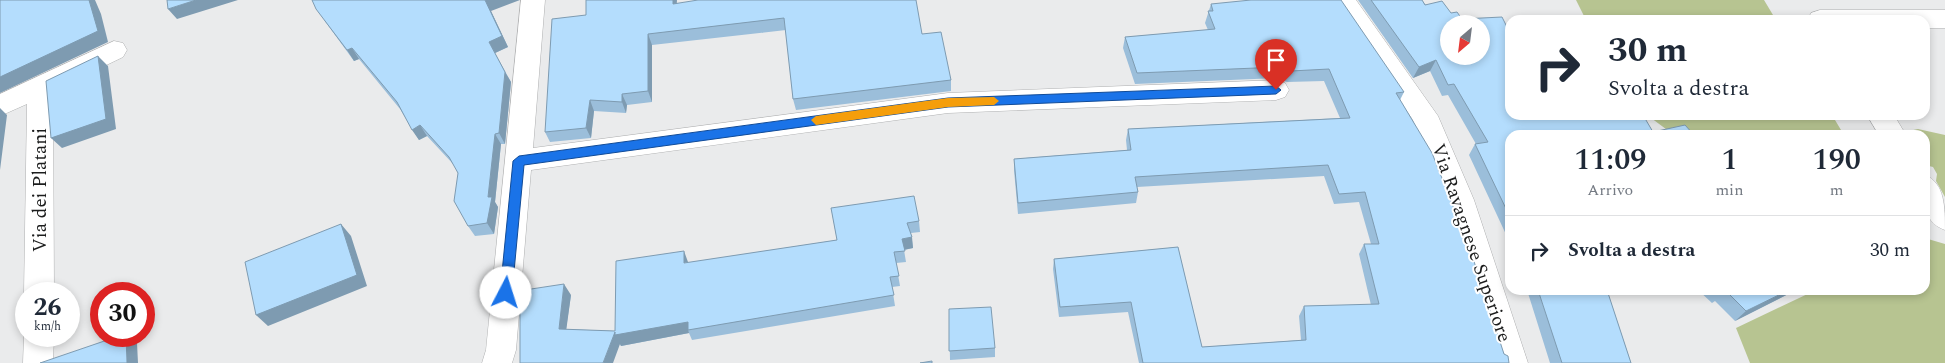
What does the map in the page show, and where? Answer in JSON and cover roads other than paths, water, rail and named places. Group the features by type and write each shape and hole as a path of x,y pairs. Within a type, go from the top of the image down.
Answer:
{"street":[{"path":"497,363 501,350 533,0"},
{"name":"Via Ravagnese Superiore","path":"1343,0 1425,116 1460,200 1513,363"},
{"path":"1816,13 1859,15"},
{"path":"1930,18 1945,19"},
{"path":"0,106 114,50"},
{"name":"Via dei Platani","path":"40,86 40,282"},
{"path":"519,161 948,103 1276,90"},
{"path":"1930,194 1945,218"},
{"path":"38,363 39,347"}]}
